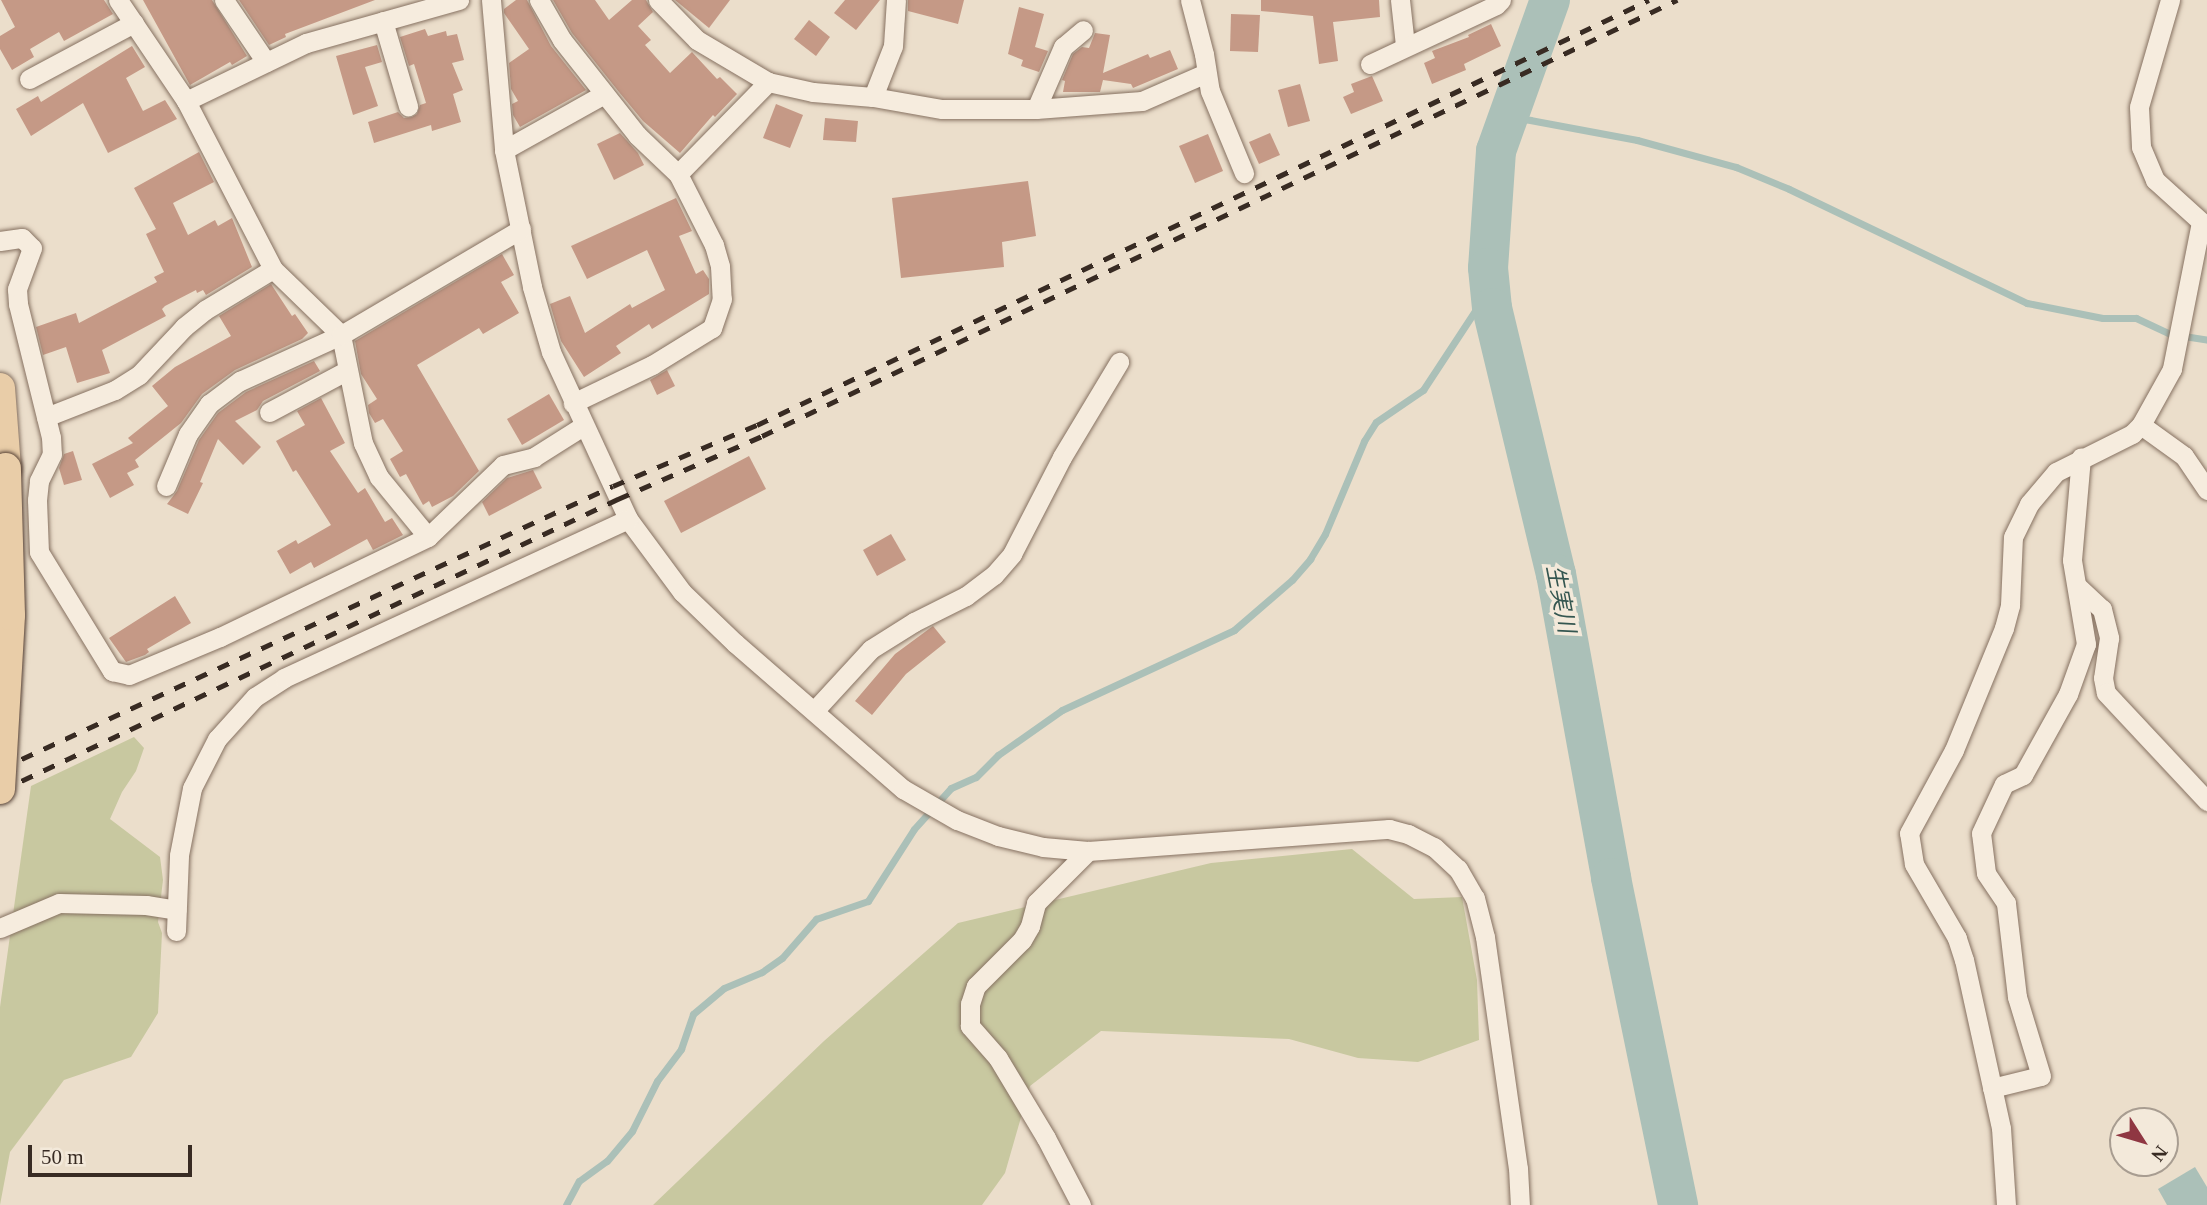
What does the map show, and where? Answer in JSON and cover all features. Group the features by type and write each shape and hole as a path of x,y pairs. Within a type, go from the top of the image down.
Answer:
{"main road":[{"path":"0,388 6,468 10,615 0,789"}],"street":[{"path":"118,0 186,101 273,269 341,335 363,443 379,477 428,537"},
{"path":"224,0 266,62"},
{"path":"186,101 306,43 459,0"},
{"path":"491,0 504,150 532,287 551,352 628,519 682,592 735,643 903,789 957,820 998,836 1043,847 1088,851 1389,829 1408,834 1434,847 1458,869 1475,898 1485,937 1518,1168 1520,1205"},
{"path":"539,0 562,40 604,94 637,135 678,174 714,245 720,266 722,299 712,328 652,365 573,403"},
{"path":"658,0 697,40 768,82 813,92 873,97 942,109 1036,109 1142,101 1206,73"},
{"path":"873,97 893,46 896,0"},
{"path":"1190,0 1210,91 1244,173"},
{"path":"1400,0 1405,45"},
{"path":"1370,64 1405,45 1496,5 1501,0"},
{"path":"2006,1205 2004,1148 1961,947 1914,864 1909,833 1954,750 2004,628 2010,605 2013,537 2018,522 2041,486 2056,472 2081,457 2132,434 2141,425 2163,388 2174,361 2204,224 2155,180 2141,147 2139,107 2170,0"},
{"path":"383,21 408,106"},
{"path":"29,79 134,23"},
{"path":"1036,109 1063,47 1083,30"},
{"path":"678,174 768,82"},
{"path":"504,150 604,94"},
{"path":"166,486 188,434 209,404 240,382 341,335 521,229"},
{"path":"0,241 22,238 32,248 19,281 18,304 46,417 52,454 40,481 37,500 39,552 112,671 129,675 141,670 220,636 428,537 503,465 534,457 583,426"},
{"path":"46,417 115,390 139,375 184,327 205,310 273,269"},
{"path":"814,711 871,649 914,622 966,596 994,575 1012,554 1062,457 1119,362"},
{"path":"269,412 348,370"},
{"path":"2141,425 2184,456 2207,490"},
{"path":"1992,1088 2041,1076 2017,998 2006,903 1986,873 1981,833 2004,784 2023,775 2068,694 2086,643 2072,560 2081,457"},
{"path":"176,930 179,855 192,788 217,739 255,697 284,678 628,519"},
{"path":"2077,586 2102,609 2109,638 2103,678 2106,693 2207,801"},
{"path":"1081,1205 1046,1138 998,1058 970,1026 970,1004 976,986 1022,940 1030,926 1032,910 1037,903 1088,851"},
{"path":"0,928 59,903 146,905 177,910"}],"green space":[{"path":"134,737 144,748 136,771 122,792 110,819 160,857 163,880 158,922 162,933 158,1013 131,1057 64,1080 10,1152 0,1205 0,1007 31,786"},
{"path":"1352,849 1414,899 1462,897 1477,980 1479,1040 1418,1062 1358,1058 1289,1039 1101,1031 1030,1086 1005,1173 982,1205 653,1205 824,1041 958,923 1211,863"}],"shaded area":[{"path":"2195,1167 2207,1187 2207,1205 2167,1205 2158,1189"}],"building":[{"path":"1,0 104,0 113,14 64,41 59,32 30,49 34,57 12,70 0,49 0,36 15,27"},
{"path":"143,0 212,0 247,56 232,65 230,62 190,85"},
{"path":"239,0 375,0 285,34 286,37 269,45"},
{"path":"516,0 527,0 551,46 586,90 520,127 513,115 512,104 518,101 511,89 509,63 529,49 504,13 504,9"},
{"path":"553,0 595,0 609,20 632,0 646,0 653,12 638,26 651,40 645,45 670,73 692,52 717,79 720,77 737,94 715,117 713,115 680,153 643,121 572,33"},
{"path":"675,0 730,0 709,28"},
{"path":"845,0 880,0 856,30 834,13"},
{"path":"908,0 964,0 958,24 908,11"},
{"path":"1261,0 1379,0 1380,17 1333,22 1338,61 1319,64 1313,16 1261,11"},
{"path":"1019,7 1044,14 1035,47 1048,51 1039,72 1021,66 1023,60 1008,54"},
{"path":"1231,14 1260,15 1258,52 1230,51"},
{"path":"809,20 830,37 816,56 794,39"},
{"path":"1491,24 1501,46 1464,64 1466,70 1432,84 1424,63 1435,58 1432,51 1469,37 1468,35"},
{"path":"425,29 428,36 446,31 447,36 457,34 464,60 452,63 463,90 453,94 461,122 432,131 431,125 374,143 368,122 398,112 404,118 412,117 417,114 420,105 426,103 414,64 409,66 400,37"},
{"path":"1095,33 1110,35 1103,73 1148,54 1150,58 1170,50 1178,69 1133,88 1131,84 1103,80 1100,92 1063,92 1065,81 1062,80 1073,54 1082,47 1089,48"},
{"path":"377,45 382,62 365,67 378,106 353,115 336,56"},
{"path":"132,46 145,67 126,78 143,111 165,100 177,119 108,153 83,103 31,136 16,109 38,96 41,102"},
{"path":"1372,76 1383,101 1351,114 1343,97 1354,92 1351,84"},
{"path":"1300,84 1310,121 1288,127 1278,90"},
{"path":"776,104 803,115 790,148 763,138"},
{"path":"825,118 858,121 856,142 823,140"},
{"path":"620,133 638,153 644,165 614,180 597,144"},
{"path":"1270,133 1280,155 1259,164 1249,142"},
{"path":"1208,134 1223,171 1195,183 1179,146"},
{"path":"199,152 214,182 173,203 188,235 215,220 218,226 232,218 252,267 206,295 203,290 197,293 196,290 165,306 162,309 166,316 102,350 110,373 77,383 66,347 43,355 36,327 76,313 79,323 157,282 154,277 164,272 146,234 156,229 134,188"},
{"path":"1028,181 1036,236 1002,242 1004,267 901,278 892,198"},
{"path":"676,198 692,231 679,236 696,274 703,270 709,279 709,294 652,329 649,324 616,346 621,353 584,377 561,341 550,304 570,296 585,333 630,304 632,308 665,290 647,250 587,279 571,246"},
{"path":"502,254 514,275 501,282 519,313 483,334 479,328 417,365 479,471 453,496 432,507 429,501 423,505 406,474 400,477 390,459 403,451 383,419 375,423 369,413 368,405 377,399 361,374 355,341"},
{"path":"271,284 292,316 295,314 308,333 302,339 235,370 202,394 181,423 135,460 139,467 127,473 134,485 110,498 92,464 133,443 128,438 168,406 152,386 175,367 231,336 219,316"},
{"path":"314,361 320,371 263,401 257,410 235,421 261,447 243,465 218,439 200,482 203,483 188,514 167,504 177,491 199,440 218,413 246,392"},
{"path":"667,370 675,386 657,395 650,380"},
{"path":"549,394 564,420 522,445 507,419"},
{"path":"321,398 345,443 330,451 358,493 365,488 385,522 392,518 403,535 373,550 367,539 314,568 311,562 290,574 277,551 296,540 298,544 331,525 296,470 293,472 276,441 305,425 297,411"},
{"path":"73,451 82,480 64,485 59,468 64,454"},
{"path":"749,456 766,489 681,533 664,501"},
{"path":"533,470 542,488 489,516 482,502 507,478"},
{"path":"891,534 906,560 877,576 863,550"},
{"path":"175,596 191,623 147,649 149,652 145,655 126,662 109,638"},
{"path":"933,626 946,642 906,674 872,715 855,701 895,654"}],"waterway":[{"name":"生実川","path":"1550,0 1496,151 1488,268 1492,308 1556,574 1611,878 1678,1205"},
{"path":"1507,119 1530,120 1637,140 1736,167 1789,189 2027,303 2103,318 2136,318 2171,334 2207,340"},
{"path":"566,1205 579,1181 607,1161 632,1131 657,1081 681,1049 693,1014 724,988 762,972 782,958 816,919 868,901 914,829 951,788 976,777 998,755 1062,710 1234,630 1292,580 1310,559 1325,534 1364,441 1376,422 1423,390 1490,288"}],"railway":[{"path":"0,769 613,486 757,425 1649,0"},
{"path":"0,791 618,499 762,436 1677,0"}]}
